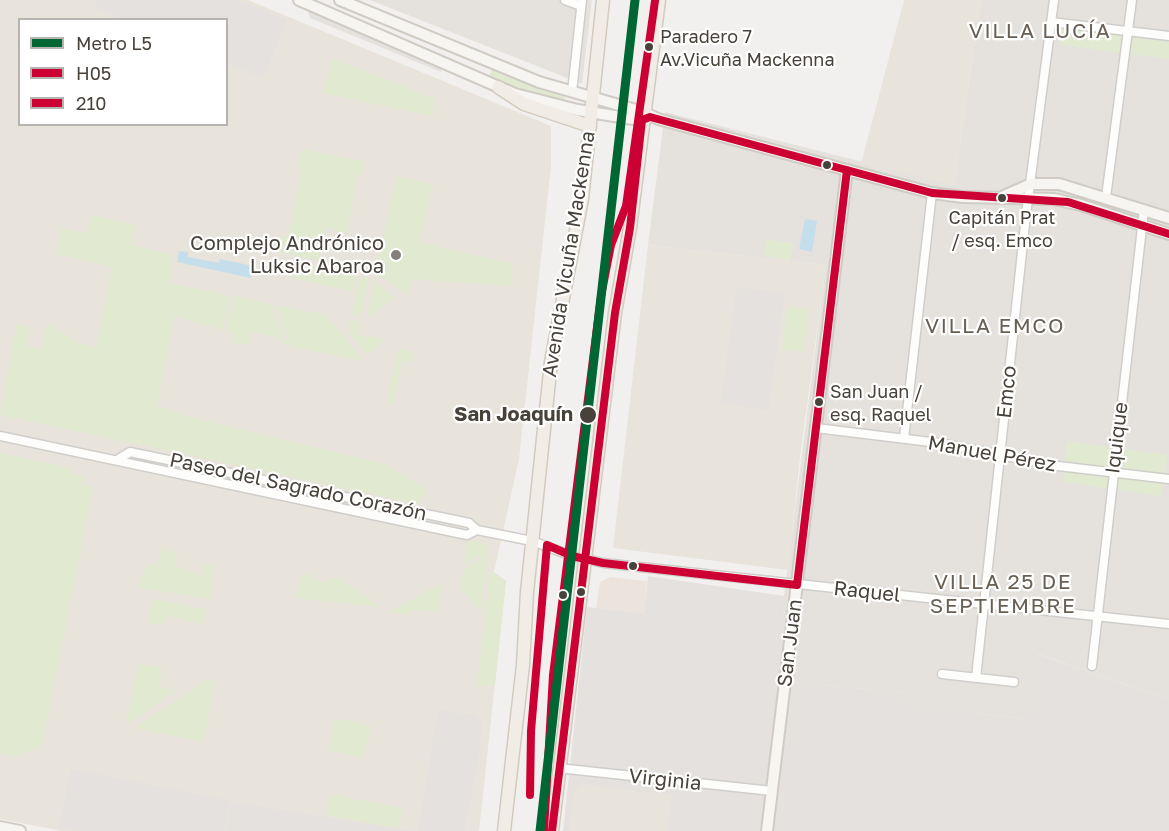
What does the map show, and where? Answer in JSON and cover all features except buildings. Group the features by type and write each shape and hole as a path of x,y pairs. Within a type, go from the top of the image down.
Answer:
{"main road":[{"name":"Avenida Vicuña Mackenna","path":"504,831 523,665 532,541 551,362 578,225 603,0"},
{"path":"552,831 615,313 630,228 659,0"},
{"path":"498,87 524,104 590,126"}],"street":[{"path":"298,0 528,98 591,112 645,116"},
{"path":"565,0 581,3 572,92"},
{"name":"Emco","path":"976,678 1029,198 1054,0"},
{"path":"1106,196 1132,0"},
{"path":"346,1 482,59 645,116 932,193 963,197 1003,196 1068,202 1169,234"},
{"path":"1051,22 1169,36"},
{"path":"475,76 482,59"},
{"name":"San Juan","path":"767,831 847,170"},
{"path":"1003,196 1031,184 1059,184 1106,196 1169,218"},
{"path":"904,438 932,193"},
{"name":"Iquique","path":"1092,666 1144,210"},
{"name":"Manuel Pérez","path":"816,428 904,438 1113,473 1169,479"},
{"name":"Paseo del Sagrado Corazón","path":"0,436 117,460 130,452 469,523 477,530 532,541"},
{"name":"Raquel","path":"532,541 586,560 797,585 1169,624"},
{"path":"942,674 1014,682"},
{"name":"Virginia","path":"558,768 772,791"},
{"path":"0,827 20,831"}],"shaded area":[{"path":"0,0 248,0 551,126 551,166 519,459 494,572 506,581 479,831 62,831 0,819"},
{"path":"97,0 238,0 287,20 263,78 228,64 228,18 120,18 95,8"},
{"path":"370,0 592,0 582,84 562,76"},
{"path":"904,0 981,0 954,185 861,164"},
{"path":"981,0 1169,0 1169,699 1038,654 1026,719 905,705 904,693 781,681 784,596 826,265 648,245 665,112 954,185"},
{"path":"307,8 442,64 441,72 310,18"},
{"path":"648,245 826,265 800,457 788,570 613,548"},
{"path":"737,287 785,294 768,410 721,403"},
{"path":"648,576 784,596 782,681 904,693 906,705 1026,719 1037,654 1169,699 1169,831 563,831 587,607 644,613"},
{"path":"610,577 647,581 644,613 596,608 600,582"},
{"path":"438,710 477,716 482,724 479,756 464,831 418,831"},
{"path":"71,769 230,801 224,831 76,831 59,828"},
{"path":"583,784 672,795 667,831 569,831 574,790"},
{"path":"231,802 411,831 226,831"}],"green space":[{"path":"1062,26 1169,39 1169,59 1059,45"},
{"path":"332,58 435,99 431,116 323,93"},
{"path":"493,68 565,97 564,103 549,101 488,78"},
{"path":"301,149 365,162 362,175 357,174 347,233 325,228 318,261 274,251 277,237 288,236 302,169 297,168"},
{"path":"396,176 432,184 420,243 511,263 511,286 412,279 408,294 375,274"},
{"path":"91,215 136,225 132,245 173,255 170,283 231,296 223,330 174,316 157,406 189,417 385,464 427,489 419,504 0,415 16,324 30,326 27,346 42,349 47,324 78,343 96,347 112,267 56,254 61,228 86,233"},
{"path":"766,240 793,243 790,260 764,256"},
{"path":"291,261 356,275 352,291 291,278 288,275"},
{"path":"360,276 369,278 361,316 352,314"},
{"path":"374,280 393,297 384,307 367,316"},
{"path":"234,296 271,304 288,346 281,344 281,338 251,332 248,345 232,342 234,335 226,332"},
{"path":"275,305 326,315 364,361 291,347"},
{"path":"787,306 809,309 804,352 782,349"},
{"path":"351,320 360,322 358,334 383,339 371,354 364,352 348,333"},
{"path":"398,349 414,352 412,362 402,361 393,405 386,404"},
{"path":"1067,441 1168,455 1161,496 1063,482"},
{"path":"0,453 71,468 70,473 83,476 82,484 93,487 42,745 17,757 0,753"},
{"path":"467,540 488,545 481,613 461,589 463,570 482,559 480,556 464,565"},
{"path":"162,548 177,553 174,565 202,576 205,564 213,566 212,599 138,588 148,564 156,566"},
{"path":"491,554 493,555 490,571 506,581 495,684 477,687"},
{"path":"302,574 310,575 321,583 337,577 380,607 295,598"},
{"path":"442,583 438,612 411,610 410,615 389,612"},
{"path":"152,599 206,609 203,624 166,616 164,626 148,623"},
{"path":"138,664 162,668 159,687 176,690 126,725"},
{"path":"203,679 215,682 203,742 134,728 202,684"},
{"path":"335,718 371,726 363,758 328,750"},
{"path":"330,794 402,808 398,826 396,828 326,815"}],"water":[{"path":"805,219 817,221 812,252 799,249"},
{"path":"179,251 188,252 188,257 219,263 220,259 253,266 251,278 177,262"}],"metro line":[{"name":"L5","path":"540,831 635,0"}],"transit line":[{"name":"210","path":"544,831 553,675 601,296 611,245 626,206 655,1"},
{"name":"H05","path":"552,831 615,313 630,228 642,120 650,117 932,193 1068,202 1169,234"},
{"name":"H05","path":"530,795 531,731 547,545 572,556 603,563 797,585 847,170"}],"place":[{"name":"Paradero 7 Av.Vicuña Mackenna","path":"649,47"},
{"name":"Capitán Prat / esq. Emco","path":"1002,198"},
{"name":"Complejo Andrónico Luksic Abaroa","path":"396,255"},
{"name":"San Juan / esq. Raquel","path":"819,402"},
{"name":"San Joaquín","path":"588,415"}],"district":[{"name":"VILLA LUCÍA","path":"1040,31"},
{"name":"VILLA EMCO","path":"995,326"},
{"name":"VILLA 25 DE SEPTIEMBRE","path":"1003,594"}]}
